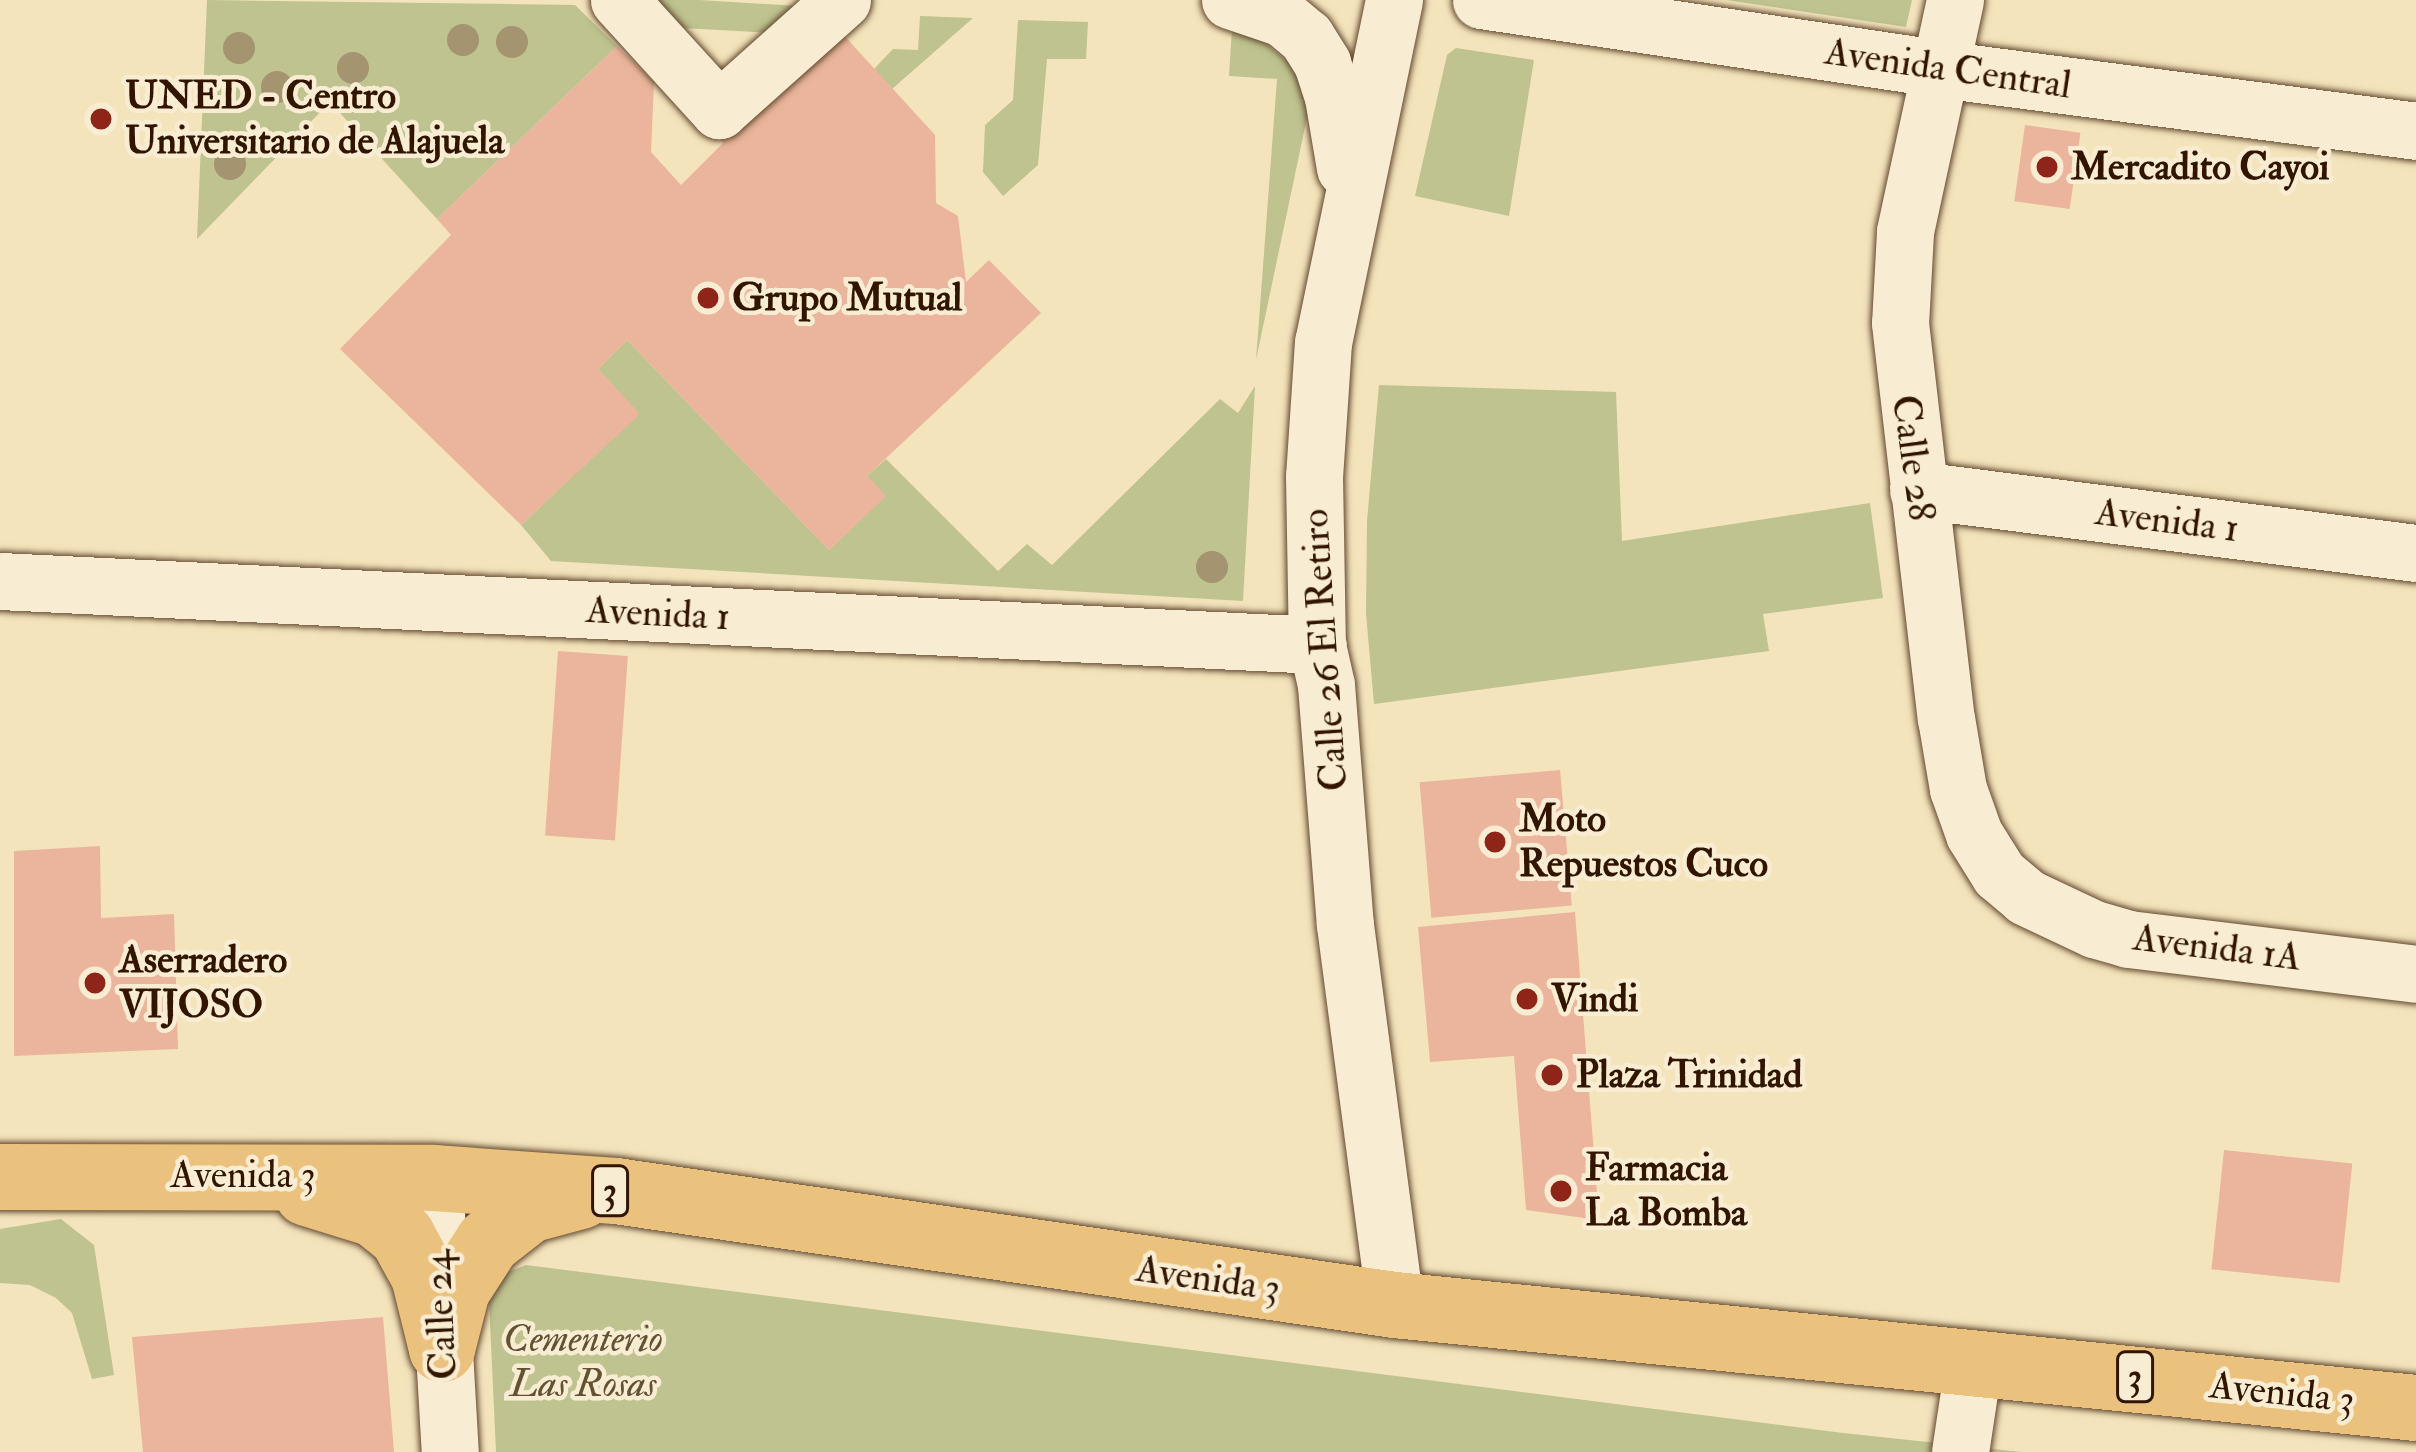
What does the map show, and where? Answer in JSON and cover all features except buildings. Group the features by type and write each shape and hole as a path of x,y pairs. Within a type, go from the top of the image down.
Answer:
{"main road":[{"path":"240,1174 389,1223 424,1276 442,1349"},
{"name":"Avenida 3","path":"0,1177 434,1178 616,1191 1395,1305 2416,1408"},
{"path":"442,1349 463,1277 505,1225 558,1199 616,1191"}],"street":[{"path":"619,0 719,110 842,0"},
{"path":"1230,0 1282,18 1306,37 1322,63 1350,198"},
{"name":"Calle 26 El Retiro","path":"1394,0 1350,198 1316,405 1317,645 1326,685 1345,925 1395,1305"},
{"name":"Avenida Central","path":"1481,0 1940,69 2416,131"},
{"name":"Calle 28","path":"1955,0 1900,277 1903,380 1958,789 1974,834 1999,874 2026,897"},
{"name":"Avenida 1","path":"1918,490 2416,554"},
{"name":"Avenida 1","path":"0,581 1317,645"},
{"name":"Avenida 1A","path":"2026,897 2061,917 2128,939 2416,974"},
{"name":"Calle 24","path":"434,1178 450,1452"},
{"path":"1960,1452 1973,1360"}],"green space":[{"path":"207,0 575,5 617,46 437,219 330,102 197,239"},
{"path":"658,0 816,7 771,33 682,28"},
{"path":"1726,0 1912,0 1906,27"},
{"path":"920,16 973,18 892,89 874,69 893,49 918,50"},
{"path":"1018,20 1088,22 1086,59 1047,59 1038,165 1003,196 983,172 985,125 1013,100"},
{"path":"1232,28 1265,43 1295,68 1309,108 1256,360 1277,79 1229,76"},
{"path":"1456,48 1534,60 1509,216 1415,196 1447,55"},
{"path":"627,340 829,550 885,496 867,476 886,459 998,571 1027,544 1052,565 1220,399 1238,413 1255,386 1243,601 551,561 521,525 639,414 598,369"},
{"path":"1379,385 1616,392 1622,541 1870,503 1883,598 1763,614 1769,651 1374,704 1366,614 1367,521"},
{"path":"61,1219 94,1245 114,1375 92,1379 72,1313 56,1298 30,1285 0,1283 0,1229"},
{"name":"Cementerio Las Rosas","path":"526,1265 2022,1452 496,1452 489,1302 508,1272"}],"place":[{"name":"UNED - Centro Universitario de Alajuela","path":"101,119"},
{"name":"Mercadito Cayoi","path":"2047,167"},
{"name":"Grupo Mutual","path":"708,298"},
{"name":"Moto Repuestos Cuco","path":"1495,842"},
{"name":"Aserradero VIJOSO","path":"95,983"},
{"name":"Vindi","path":"1527,999"},
{"name":"Plaza Trinidad","path":"1552,1075"},
{"name":"Farmacia La Bomba","path":"1561,1191"}]}
